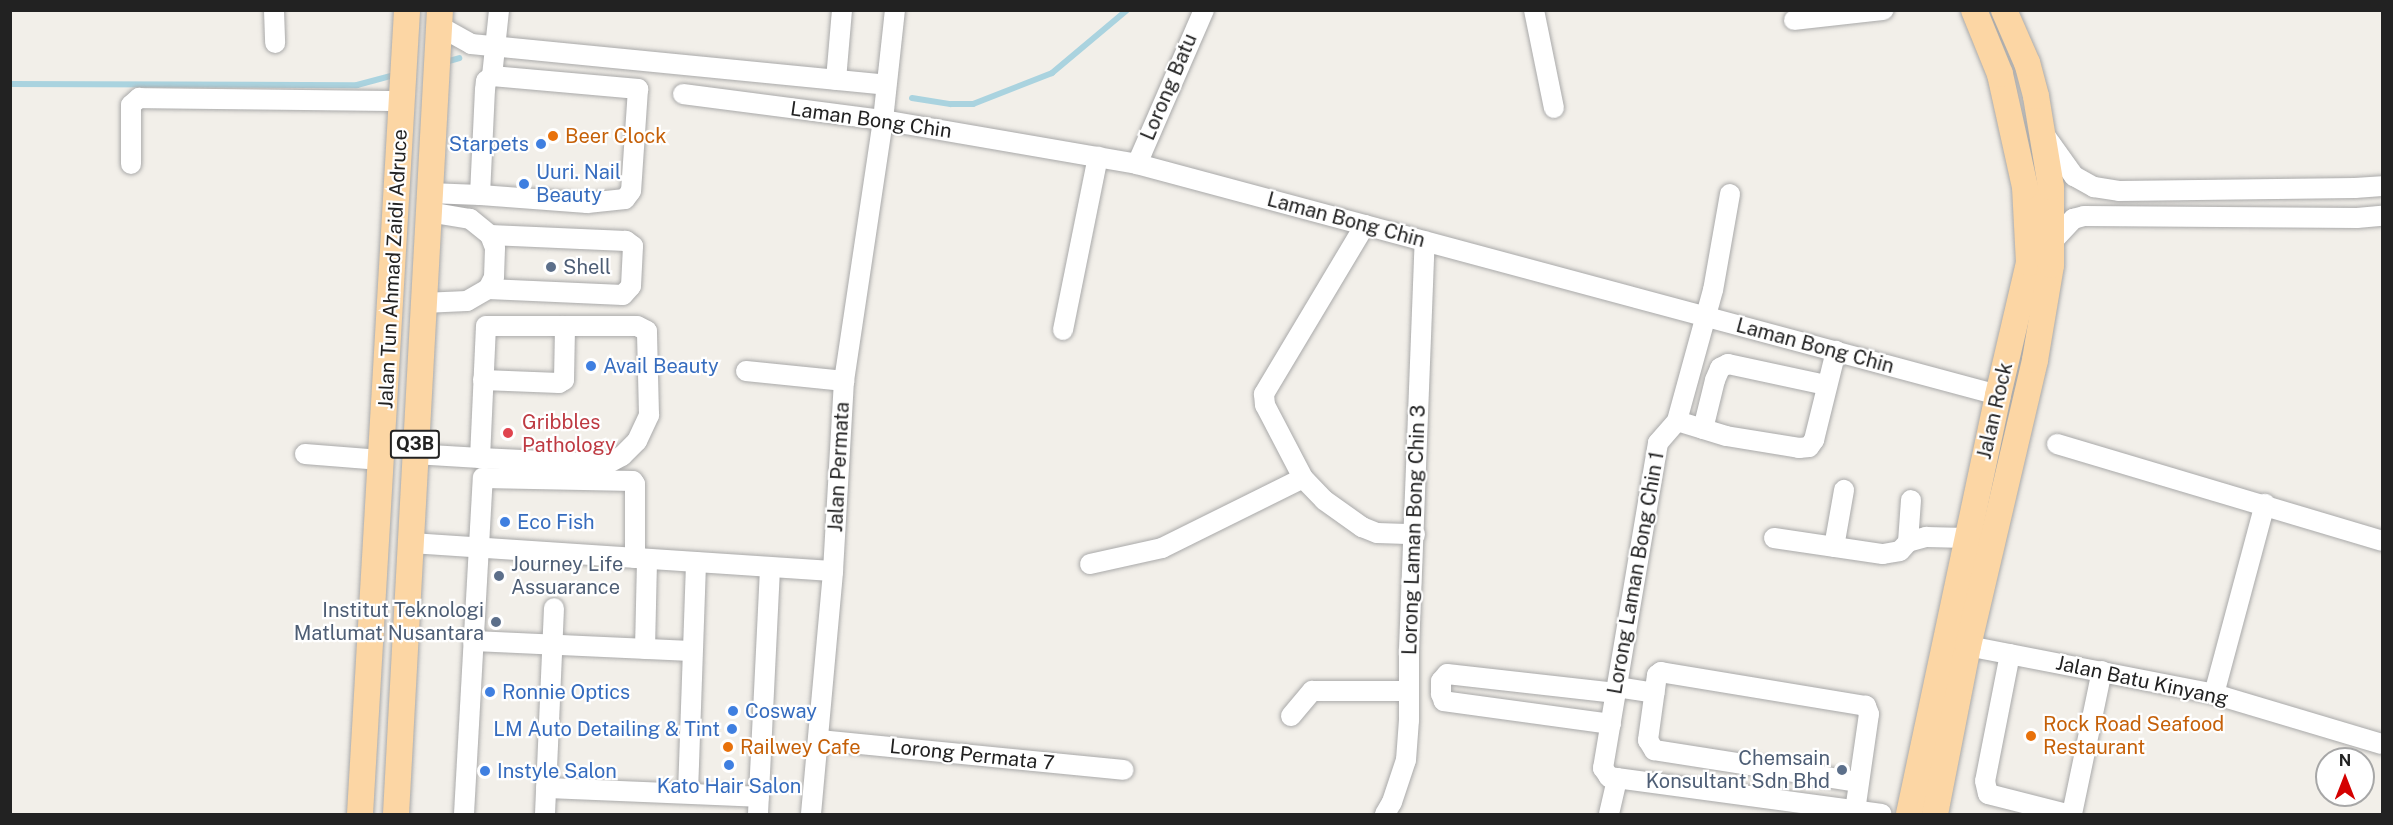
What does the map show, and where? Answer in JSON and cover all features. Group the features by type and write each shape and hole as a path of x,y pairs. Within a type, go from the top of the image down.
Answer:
{"main road":[{"name":"Jalan Tun Ahmad Zaidi Adruce","path":"360,814 406,10"},
{"name":"Jalan Rock","path":"1909,814 1998,395 2029,263 2025,187 2000,74 1974,10"},
{"name":"Jalan Rock","path":"1935,814 1968,646 2035,360 2051,265 2051,187 2042,132 2027,63 2004,10"},
{"name":"Jalan Tun Ahmad Zaidi Adruce","path":"396,814 414,454 440,18"}],"street":[{"path":"274,10 275,43"},
{"path":"480,195 484,90 486,81 492,76 499,10"},
{"path":"836,80 842,10"},
{"name":"Jalan Permata","path":"811,814 833,572 844,381 883,120 895,10"},
{"name":"Lorong Batu","path":"1137,164 1204,10"},
{"path":"1534,10 1554,108"},
{"path":"1794,20 1883,10"},
{"path":"440,18 471,44 886,85"},
{"path":"429,203 480,195 587,203 625,199 631,191 638,89 492,76"},
{"path":"131,164 130,105 139,98 403,83"},
{"name":"Laman Bong Chin","path":"683,94 883,120 1137,164 1998,395"},
{"path":"2042,132 2074,176 2094,187 2119,191 2382,186"},
{"path":"1063,330 1098,156"},
{"name":"Lorong Laman Bong Chin 1","path":"1609,814 1611,724 1658,443 1677,421 1706,316 1730,194"},
{"path":"429,203 470,219 490,235 495,248 494,277 488,289"},
{"path":"2051,243 2073,219 2084,216 2357,218 2382,216"},
{"path":"1365,225 1264,394 1265,405 1274,427 1303,478 1324,500 1362,526 1377,533 1414,534"},
{"path":"423,303 467,301 488,289 623,295 631,285 633,246 626,241 490,235"},
{"name":"Lorong Laman Bong Chin 3","path":"1384,814 1392,802 1406,760 1409,720 1408,691 1425,241"},
{"path":"414,454 480,458 607,464 622,456 637,441 649,415 647,331 637,326 486,326 480,458"},
{"path":"483,380 559,383 564,380 565,326"},
{"path":"1677,421 1726,436 1799,448 1809,447 1814,440 1836,351"},
{"path":"1703,429 1715,380 1720,368 1728,364 1826,385"},
{"path":"746,371 844,381"},
{"path":"2056,444 2265,504 2382,541"},
{"path":"305,454 381,460"},
{"path":"622,456 629,480"},
{"path":"464,814 483,477 629,480 635,484 645,649"},
{"path":"1090,564 1162,548 1303,478"},
{"path":"1834,547 1844,490"},
{"path":"1908,542 1911,500"},
{"path":"2214,694 2265,504"},
{"path":"1774,538 1883,554 1900,551 1908,542 1926,537 1967,538"},
{"path":"410,543 833,572"},
{"path":"688,794 696,562"},
{"path":"546,788 688,794 759,806 770,567"},
{"path":"545,814 554,608"},
{"path":"473,641 692,651"},
{"name":"Jalan Batu Kinyang","path":"1968,646 2214,694 2382,744"},
{"path":"2010,654 1985,780 1988,794 2067,814"},
{"path":"2072,814 2102,671"},
{"path":"1855,811 1869,714 1866,706 1661,672 1657,675 1648,740 1654,750 1859,782"},
{"path":"1611,724 1444,701 1441,694 1441,681 1447,674 1654,693"},
{"path":"1291,716 1312,691 1408,691"},
{"name":"Lorong Permata 7","path":"819,740 1124,770"},
{"path":"1610,773 1881,814"}],"waterway":[{"path":"912,98 951,104 973,104 1052,73 1127,10"},
{"path":"442,63 459,58"},
{"path":"10,84 357,85 398,74"}],"place":[{"name":"Beer Clock","path":"553,136"},
{"name":"Starpets","path":"541,144"},
{"name":"Uuri. Nail Beauty","path":"524,184"},
{"name":"Shell","path":"551,267"},
{"name":"Avail Beauty","path":"591,366"},
{"name":"Gribbles Pathology","path":"508,433"},
{"name":"Eco Fish","path":"505,522"},
{"name":"Journey Life Assuarance","path":"499,576"},
{"name":"Institut Teknologi Matlumat Nusantara","path":"496,622"},
{"name":"Ronnie Optics","path":"490,692"},
{"name":"Cosway","path":"733,711"},
{"name":"LM Auto Detailing & Tint","path":"732,729"},
{"name":"Rock Road Seafood Restaurant","path":"2031,736"},
{"name":"Railwey Cafe","path":"728,747"},
{"name":"Kato Hair Salon","path":"729,765"},
{"name":"Chemsain Konsultant Sdn Bhd","path":"1842,770"},
{"name":"Instyle Salon","path":"485,771"}]}
